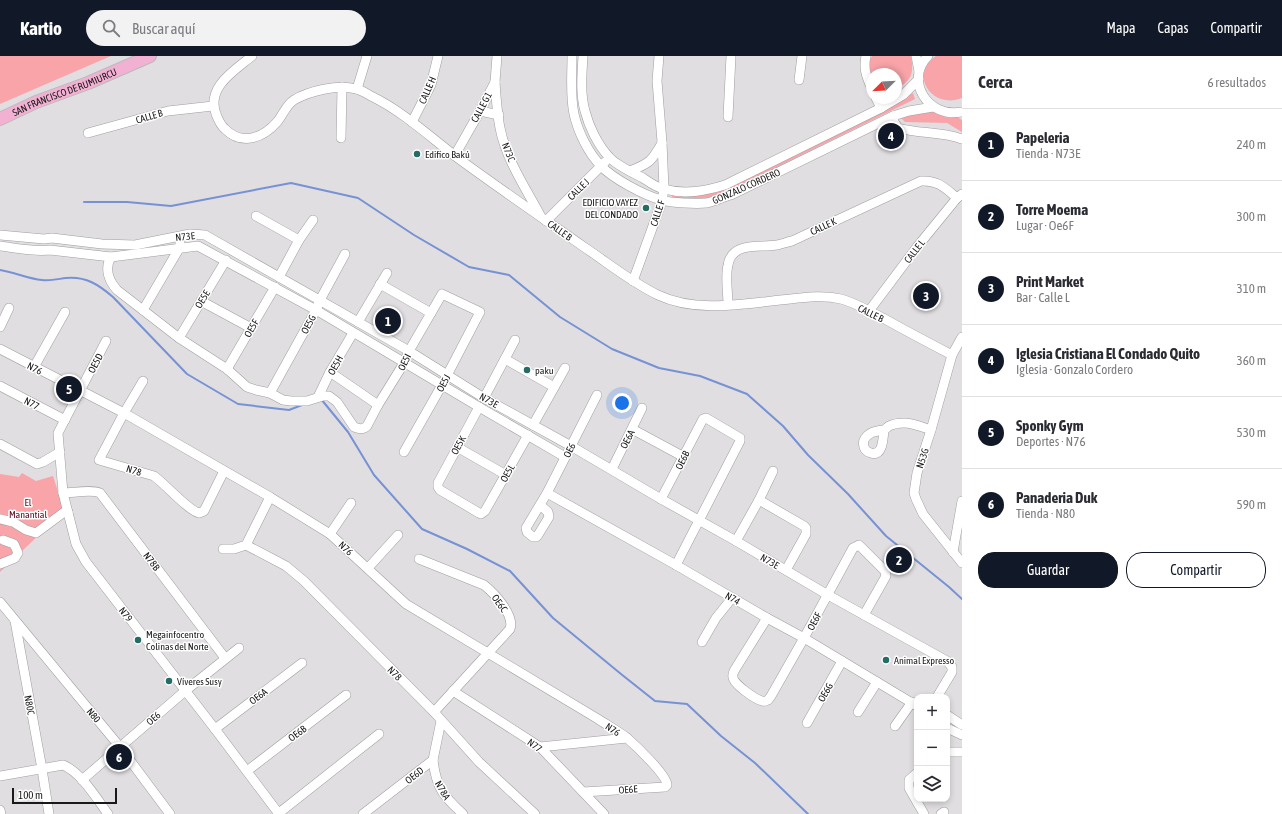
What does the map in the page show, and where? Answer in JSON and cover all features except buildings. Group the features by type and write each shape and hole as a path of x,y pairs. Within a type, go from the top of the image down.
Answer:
{"main road":[{"name":"SAN FRANCISCO DE RUMIURCU","path":"0,118 36,102 88,84 150,56"}],"street":[{"path":"213,106 214,93 225,78 252,56"},
{"path":"357,89 367,56"},
{"name":"CALLE H","path":"412,122 431,85 438,56"},
{"name":"CALLE G1","path":"455,155 495,82 497,56"},
{"name":"GONZALO CORDERO","path":"572,56 571,97 574,115 580,133 590,150 601,166 623,183 662,201 689,203 708,202 730,195 893,116 909,111 933,107"},
{"name":"GONZALO CORDERO","path":"583,56 581,90 584,111 599,144 609,158 664,189 685,192 706,191 725,185 880,108 903,95 919,75 928,56"},
{"name":"CALLE F","path":"633,281 662,201 664,189 657,81 659,56"},
{"path":"728,117 731,56"},
{"path":"799,80 802,56"},
{"path":"866,56 864,65 866,75"},
{"path":"916,56 920,90 925,99 933,107 943,112 959,114"},
{"name":"N73C","path":"495,82 500,128 507,150 520,178 543,219"},
{"path":"341,138 342,87"},
{"name":"CALLE B","path":"88,133 168,111 213,106 218,121 230,134 239,138 261,136 276,123 291,102 310,92 342,87 357,89 383,102 543,219 633,281 658,295 694,305 728,305 812,297 842,299 869,311 952,355"},
{"path":"878,104 880,108"},
{"path":"480,111 499,115"},
{"path":"893,116 894,122 898,128 912,132 945,134 962,139"},
{"path":"630,171 648,164 653,159 662,142"},
{"name":"CALLE J","path":"543,219 609,158"},
{"name":"CALLE K","path":"728,305 727,266 730,258 738,250 745,247 778,245 792,241 921,181 940,184 959,196"},
{"name":"CALLE L","path":"869,311 917,247 959,196"},
{"path":"256,216 299,240"},
{"path":"279,277 299,240 313,220"},
{"name":"N73E","path":"0,234 102,244 135,245 190,234 205,235 409,351 484,398 612,469 661,500 947,661 952,667 952,672 939,694"},
{"path":"143,310 180,248 178,236"},
{"path":"29,250 30,237"},
{"path":"43,251 44,239"},
{"name":"N73E","path":"0,246 111,257 198,246 316,310 565,457"},
{"name":"OE5G","path":"270,393 345,254"},
{"path":"111,257 108,269 110,282 117,290 179,338 227,369 247,386 256,390 270,393 283,400 307,401 318,397"},
{"name":"OE5E","path":"179,338 226,260"},
{"path":"358,322 387,273"},
{"path":"380,284 431,313"},
{"name":"OE5F","path":"227,369 275,287"},
{"name":"OE5I","path":"318,397 332,397 354,427 358,429 367,426 442,294"},
{"name":"OE5J","path":"404,452 447,376 480,312 442,294"},
{"path":"201,301 251,328"},
{"path":"0,327 9,308"},
{"path":"34,367 65,312"},
{"name":"OE5H","path":"318,397 330,372 353,333"},
{"name":"N53G","path":"962,336 952,355 917,473 914,493 923,514 962,563"},
{"path":"484,398 515,340"},
{"name":"OE5D","path":"60,452 58,433 106,341"},
{"name":"N76","path":"0,349 124,413 270,497 330,534 406,604 598,719 627,738 650,760 667,780"},
{"path":"505,359 554,387"},
{"path":"534,425 565,368"},
{"path":"330,372 378,405"},
{"path":"124,413 143,381"},
{"name":"N77","path":"0,386 65,420"},
{"name":"OE6","path":"540,505 597,395"},
{"name":"OE5K","path":"479,407 438,483 438,487 440,490 479,513 483,513 485,511"},
{"name":"OE6A","path":"612,469 642,408"},
{"name":"N78","path":"124,413 99,460 154,476 192,510 199,513 204,511 224,471"},
{"name":"OE6B","path":"661,500 702,419 706,418 739,436 740,441 699,521"},
{"path":"884,430 890,426 904,423 913,424 931,430"},
{"path":"632,429 684,457"},
{"name":"OE5L","path":"485,511 528,435"},
{"path":"0,444 37,464 60,452"},
{"path":"457,447 506,475"},
{"name":"N79","path":"60,452 63,493 76,544 81,555 279,814"},
{"path":"736,541 773,471"},
{"name":"N78B","path":"63,493 100,493 225,658"},
{"name":"N74","path":"547,493 804,638 914,704"},
{"path":"223,548 234,549 246,545 270,497"},
{"path":"759,500 806,528 806,534 786,570"},
{"path":"953,552 962,501"},
{"path":"330,534 351,503"},
{"path":"0,518 13,522 26,530 36,533 68,512"},
{"path":"676,565 699,521"},
{"path":"368,568 398,535"},
{"path":"0,564 15,558 18,553 14,544 2,536"},
{"name":"N78","path":"246,545 295,572 434,712 479,762 535,814"},
{"name":"OE6F","path":"767,618 732,677 742,688 762,701 768,700 771,696 853,548 856,546 860,546 886,573 885,578 864,615"},
{"name":"OE6C","path":"419,559 484,585 500,602 511,621 510,629 434,712"},
{"path":"702,642 716,618 732,598"},
{"path":"0,602 15,619"},
{"name":"N80","path":"15,619 120,747 170,814"},
{"name":"N80C","path":"15,619 49,814"},
{"name":"OE6","path":"82,780 185,691 239,648"},
{"name":"OE6G","path":"807,723 842,661"},
{"name":"OE6A","path":"215,729 302,663"},
{"path":"858,712 877,682"},
{"name":"N77","path":"453,691 540,747 604,814"},
{"name":"OE6B","path":"247,771 346,695"},
{"path":"895,726 914,704"},
{"path":"950,717 962,725"},
{"name":"OE6D","path":"363,814 433,760 441,721"},
{"path":"950,729 962,735"},
{"path":"279,814 380,734"},
{"path":"540,747 627,738"},
{"path":"950,752 962,752"},
{"name":"N78A","path":"433,760 438,783 442,792 463,814"},
{"path":"0,776 60,765 66,766 82,780 108,814"},
{"path":"914,776 909,780 909,788 914,797"},
{"name":"OE6E","path":"583,792 664,787 668,785 667,780"},
{"path":"917,802 924,814"},
{"path":"0,810 1,814"}],"green space":[{"path":"0,56 111,56 0,104"},
{"path":"872,56 911,56 911,76 909,80 902,85 902,68 870,68 869,62"},
{"path":"936,56 962,56 962,98 951,100 941,99 933,95 927,88 924,80 924,72 928,63"},
{"path":"913,93 915,99 728,191 708,198 672,198 672,192 726,186 891,104 902,104 902,98"},
{"path":"930,111 954,115 962,120 962,132 947,123 905,122 898,115"},
{"name":"El Manantial","path":"22,473 36,481 53,476 64,511 0,572 0,474 19,477"}],"waterway":[{"path":"84,202 127,202 171,206 291,183 358,198 414,235 469,267 509,275 560,317 612,349 659,368 700,376 747,394 783,426 808,455 848,494 886,536 962,599"},
{"path":"0,270 37,279 48,280 80,278 92,282 113,297 187,374 238,404 289,410 302,405"},
{"path":"321,399 348,432 374,475 422,529 467,549 510,571 553,618 621,674 655,701 687,704 721,736 755,763 808,814"}],"place":[{"name":"Iglesia Cristiana El Condado Quito","path":"891,136"},
{"name":"Edifico Bakú","path":"417,154"},
{"name":"EDIFICIO VAYEZ DEL CONDADO","path":"646,208"},
{"name":"Print Market","path":"926,296"},
{"name":"Papeleria","path":"388,321"},
{"name":"paku","path":"527,370"},
{"name":"Sponky Gym","path":"69,389"},
{"name":"Torre Moema","path":"899,560"},
{"name":"Megainfocentro Colinas del Norte","path":"138,640"},
{"name":"Animal Expresso","path":"886,660"},
{"name":"Víveres Susy","path":"169,681"},
{"name":"Panaderia Duk","path":"119,757"}]}
